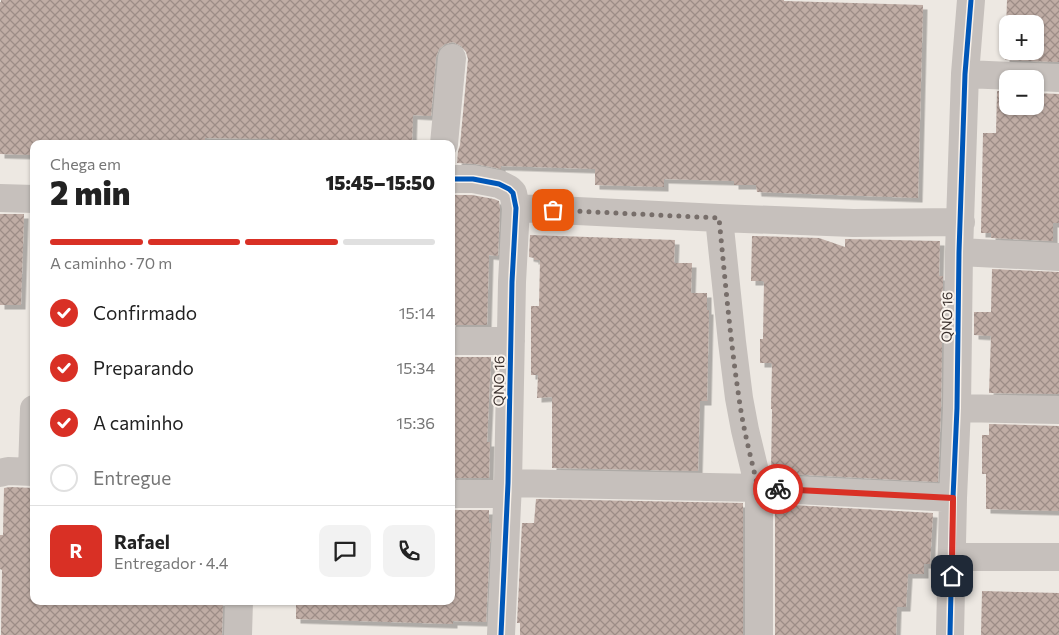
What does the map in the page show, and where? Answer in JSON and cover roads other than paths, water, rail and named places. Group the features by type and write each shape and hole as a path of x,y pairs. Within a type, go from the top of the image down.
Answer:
{"street":[{"name":"QNO 16","path":"950,635 965,74 971,0"},
{"path":"444,140 452,58"},
{"path":"965,74 1059,78"},
{"path":"455,179 472,179 499,184 513,193 516,208 719,218 853,222 961,222"},
{"path":"0,198 30,199"},
{"name":"QNO 16","path":"501,635 508,489 512,282 516,208"},
{"path":"719,218 739,398 758,488 759,635"},
{"path":"960,252 1059,257"},
{"name":"QNO 16","path":"455,340 511,341"},
{"path":"957,408 1059,410"},
{"path":"0,473 30,472"},
{"path":"455,494 508,489 758,488 953,498"},
{"path":"952,557 1059,557"},
{"path":"238,635 239,605"}]}
